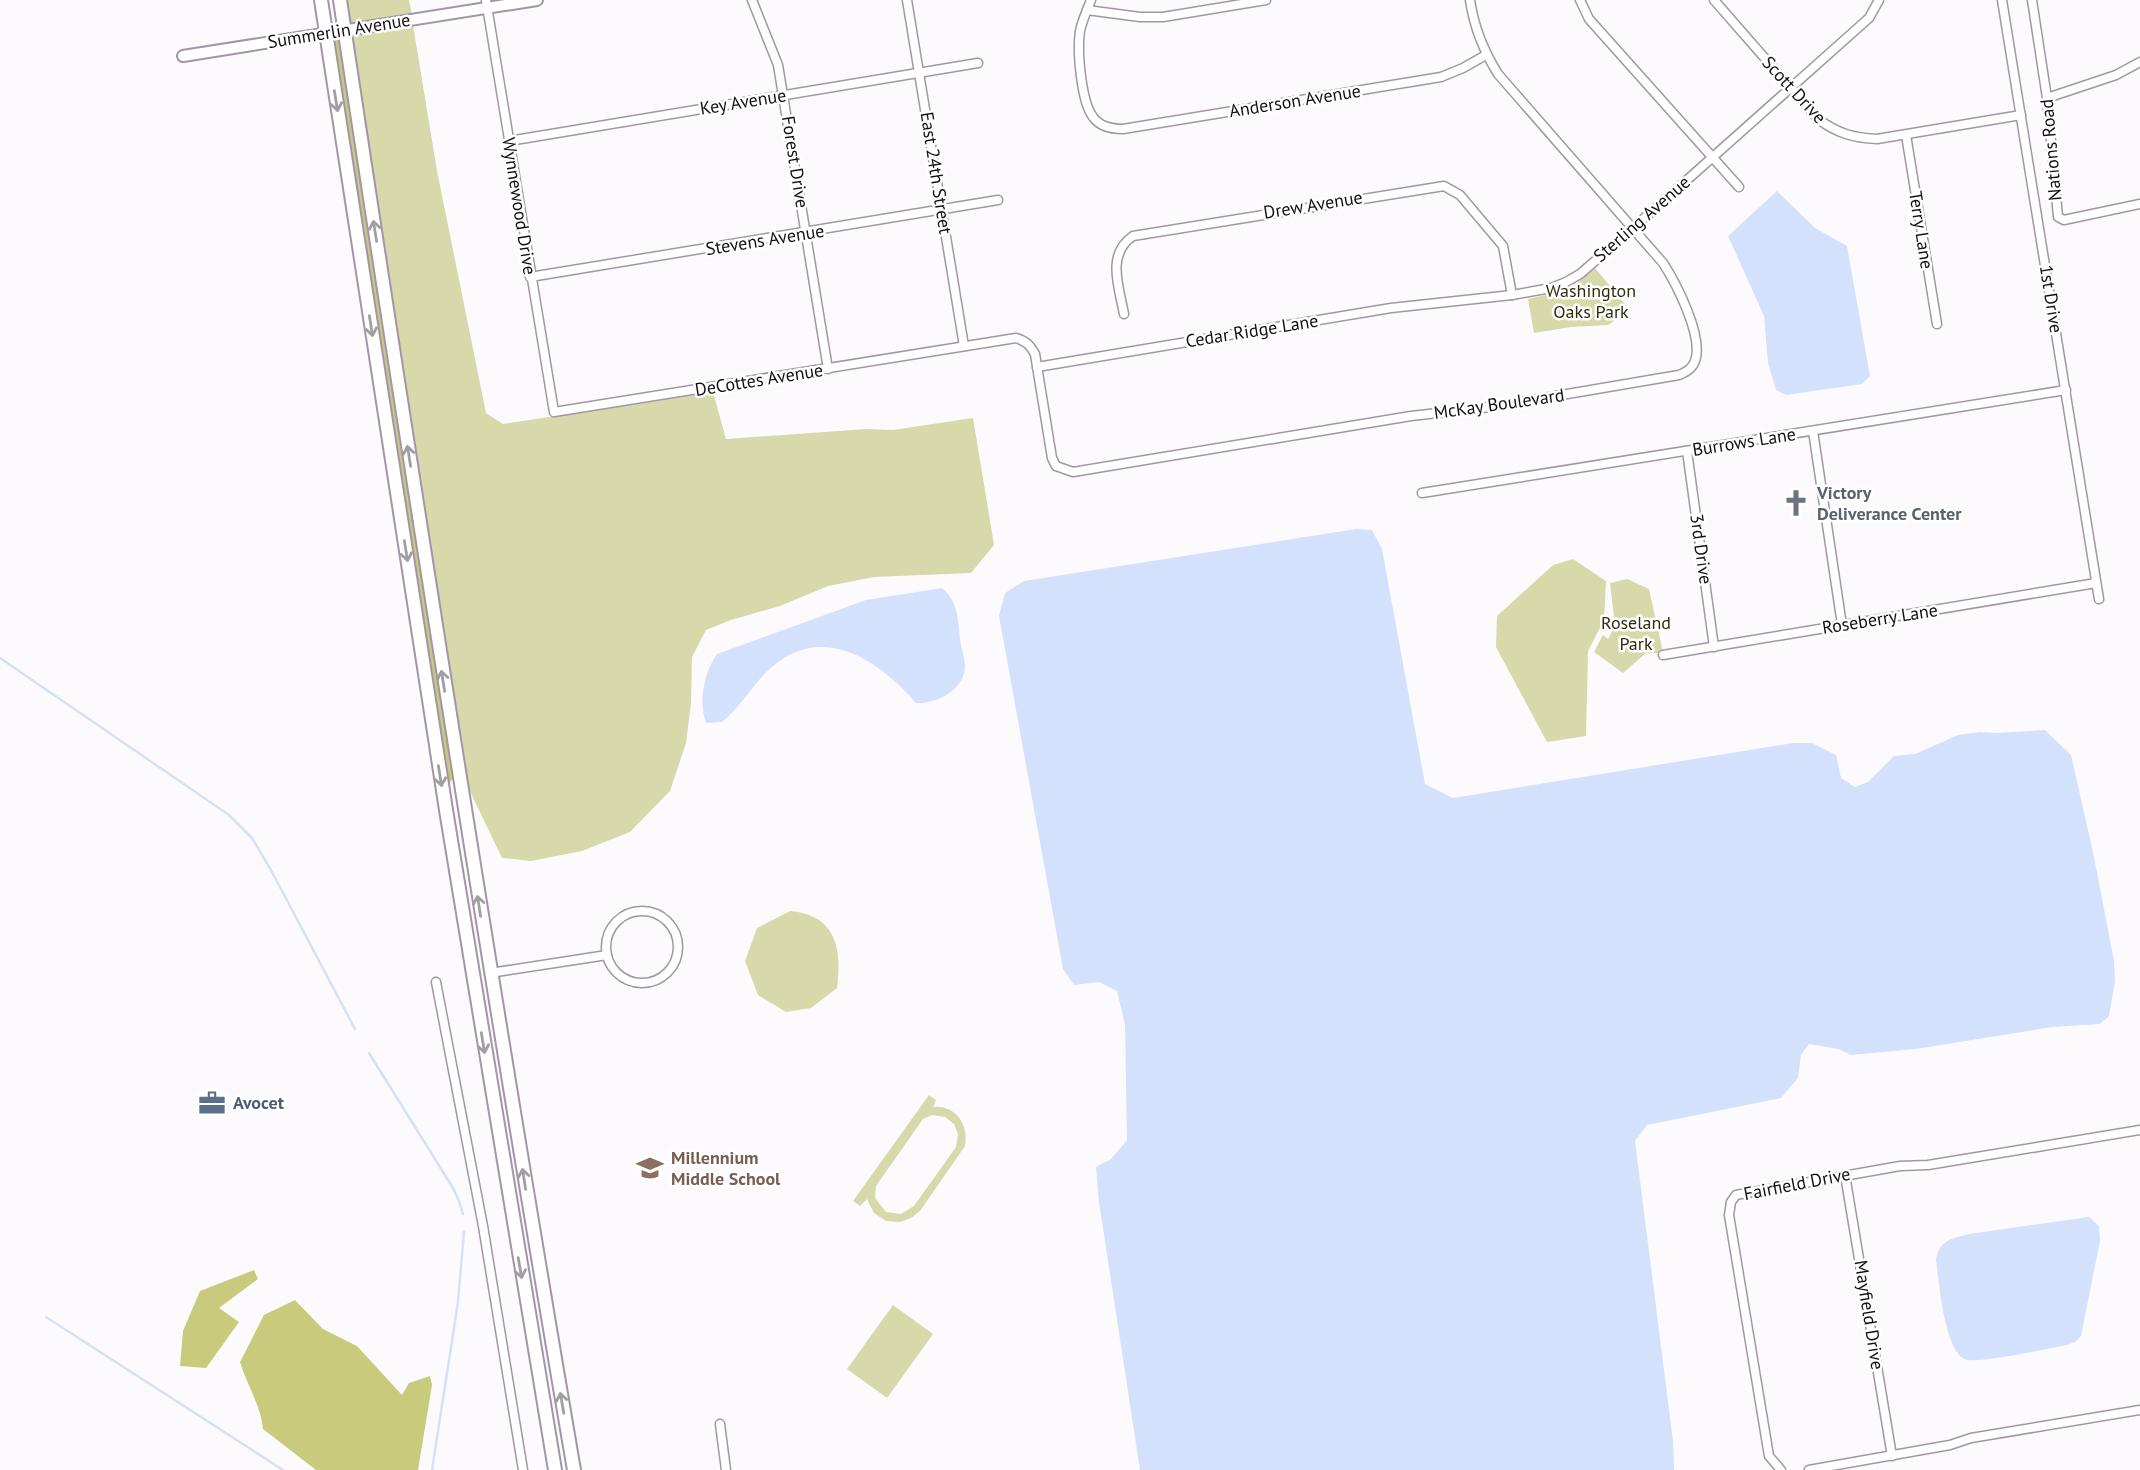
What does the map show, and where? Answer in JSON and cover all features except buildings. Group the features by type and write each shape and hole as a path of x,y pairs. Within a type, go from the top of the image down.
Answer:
{"main road":[{"path":"321,0 450,835 555,1470"},
{"path":"340,0 436,637 574,1470"}],"street":[{"name":"Summerlin Avenue","path":"183,55 345,31 487,4 537,0"},
{"name":"Forest Drive","path":"752,0 779,65 828,369"},
{"name":"East 24th Street","path":"907,0 964,346"},
{"path":"1091,0 1087,10 1140,17 1163,17 1266,0"},
{"name":"McKay Boulevard","path":"964,346 1007,338 1024,340 1031,346 1035,354 1052,458 1056,466 1073,472 1412,416 1491,407 1679,375 1691,369 1696,361 1695,336 1675,282 1663,263 1508,88 1486,55 1478,36 1470,0"},
{"path":"1580,0 1589,19 1739,187"},
{"name":"Scott Drive","path":"1714,0 1818,119 1835,132 1866,138 1906,135 2021,116"},
{"name":"Sterling Avenue","path":"1468,301 1512,295 1566,282 1580,274 1869,18 1879,0"},
{"name":"1st Drive","path":"2002,0 2099,599"},
{"name":"Nations Road","path":"2032,0 2047,98 2058,217 2064,220 2140,204"},
{"name":"Wynnewood Drive","path":"487,4 554,412"},
{"name":"Anderson Avenue","path":"1087,10 1080,27 1079,63 1088,107 1100,125 1111,129 1429,79 1451,73 1486,55"},
{"path":"2047,98 2116,75 2140,62"},
{"name":"Key Avenue","path":"509,141 978,63"},
{"name":"Terry Lane","path":"1906,135 1937,324"},
{"name":"Drew Avenue","path":"1124,314 1116,257 1119,248 1133,236 1444,186 1460,195 1503,246 1512,295"},
{"name":"Stevens Avenue","path":"530,277 998,200"},
{"name":"Cedar Ridge Lane","path":"1037,367 1391,308 1468,301"},
{"name":"DeCottes Avenue","path":"554,412 964,346"},
{"name":"Burrows Lane","path":"1422,493 2066,390"},
{"path":"1812,431 1842,625"},
{"name":"3rd Drive","path":"1687,451 1714,647"},
{"name":"Roseberry Lane","path":"1663,655 2096,583"},
{"path":"636,911 651,912 663,918 673,928 678,942 678,956 672,969 662,978 648,983 634,983 621,977 612,967 607,955 607,939 613,926 623,916 636,911"},
{"path":"490,973 607,955"},
{"path":"436,982 483,1226 523,1470"},
{"name":"Fairfield Drive","path":"1781,1470 1769,1456 1729,1215 1731,1202 1736,1195 1900,1166 1928,1165 2140,1130"},
{"name":"Mayfield Drive","path":"1845,1175 1892,1456"},
{"path":"1809,1470 1950,1445 1971,1438 2140,1410"},
{"path":"720,1424 726,1470"}],"green space":[{"path":"346,0 409,0 412,15 349,26"},
{"path":"413,25 437,171 486,413 503,424 713,392 726,439 866,429 893,430 973,418 994,545 971,573 874,577 828,586 780,606 706,630 692,657 691,703 686,743 670,791 630,832 582,851 531,861 502,858 466,783 351,35"},
{"path":"340,36 453,778 447,787 332,38"},
{"name":"Washington Oaks Park","path":"1595,268 1630,310 1608,325 1534,333 1528,299 1568,290"},
{"path":"1573,559 1606,581 1604,620 1588,651 1586,736 1547,742 1496,647 1497,616 1553,565"},
{"name":"Roseland Park","path":"1627,579 1649,589 1664,657 1659,653 1646,653 1623,673 1594,652 1603,635 1608,639 1615,626 1610,583"},
{"path":"790,911 817,919 833,936 838,973 837,988 811,1008 786,1012 758,995 745,961 757,928"},
{"path":"929,1095 936,1100 933,1107 948,1109 959,1118 965,1131 965,1146 920,1211 900,1222 886,1221 874,1213 867,1199 860,1206 853,1201","holes":["932,1115 945,1117 954,1124 958,1134 956,1147 914,1206 901,1214 886,1212 875,1198 876,1186 923,1119"]},
{"path":"254,1270 258,1279 219,1308 239,1322 206,1368 180,1366 183,1331 200,1291"},
{"path":"295,1300 323,1329 357,1346 402,1395 409,1383 430,1376 432,1385 418,1470 316,1470 263,1429 260,1412 240,1362 264,1315"},
{"path":"893,1305 933,1334 887,1398 847,1369"}],"water":[{"path":"1777,191 1815,228 1847,246 1870,376 1862,384 1786,395 1776,390 1768,363 1764,316 1728,236"},
{"path":"1356,529 1372,530 1382,549 1425,784 1453,798 1793,743 1812,743 1836,755 1841,778 1855,787 1868,782 1894,756 1915,754 1958,735 2045,730 2071,755 2114,961 2115,981 2109,1016 2100,1024 2052,1027 1916,1049 1851,1055 1838,1049 1809,1044 1801,1055 1798,1078 1781,1098 1647,1125 1635,1141 1673,1441 1674,1470 1140,1470 1096,1167 1111,1159 1127,1140 1125,1025 1117,991 1099,982 1074,985 1063,969 999,616 1005,593 1024,581"},
{"path":"942,588 956,611 965,664 960,682 948,694 932,701 916,703 885,673 868,661 831,648 812,648 793,654 773,666 722,722 706,723 704,687 717,654 866,600"},
{"path":"2089,1217 2099,1226 2100,1241 2081,1336 2067,1345 1982,1360 1964,1359 1952,1342 1944,1314 1936,1260 1943,1244 1969,1234"}],"waterway":[{"path":"0,658 229,815 252,838 355,1029"},
{"path":"369,1053 453,1188 463,1214"},
{"path":"432,1470 458,1302 464,1232"},
{"path":"46,1317 283,1470"}],"place":[{"name":"Victory Deliverance Center","path":"1796,503"},
{"name":"Avocet","path":"212,1103"},
{"name":"Millennium Middle School","path":"650,1168"}]}
